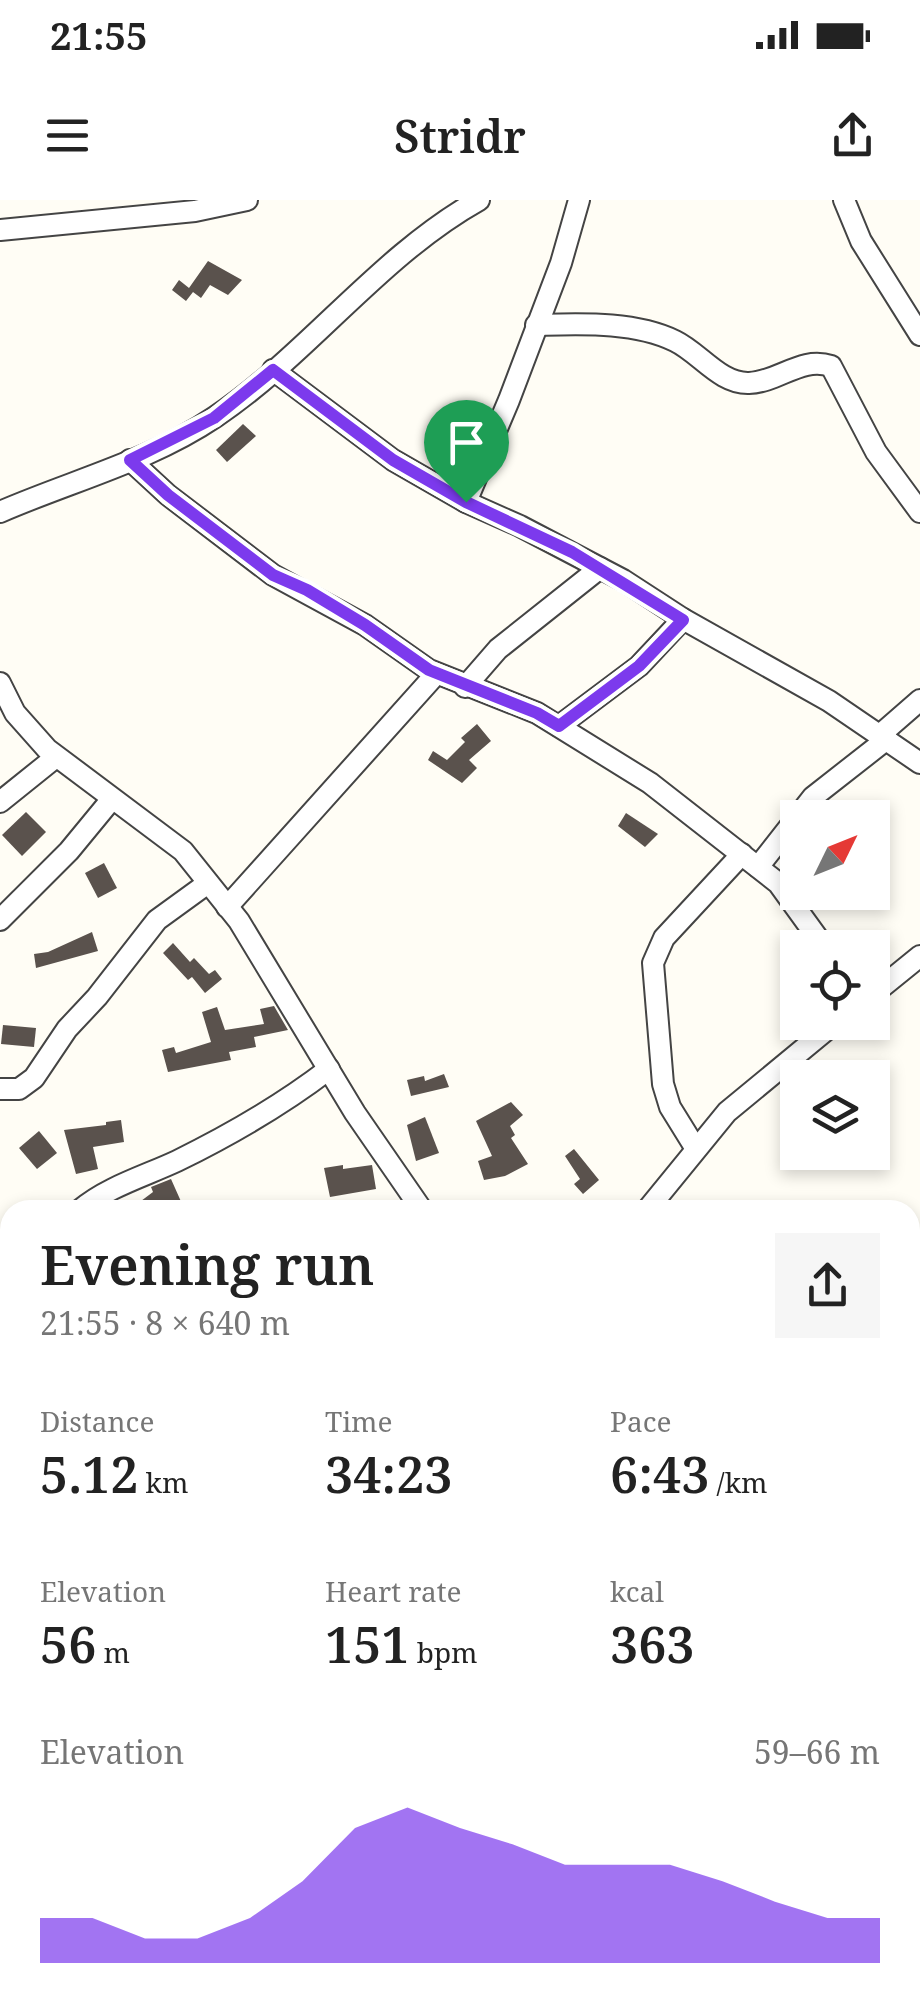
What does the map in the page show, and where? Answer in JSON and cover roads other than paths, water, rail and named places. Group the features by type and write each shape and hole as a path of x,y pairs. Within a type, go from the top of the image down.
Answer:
{"street":[{"path":"0,512 130,460 214,418 417,244 479,200"},
{"path":"466,502 560,263 579,200"},
{"path":"844,200 861,240 920,335"},
{"path":"0,230 91,223 234,201"},
{"path":"536,325 594,324 674,340 726,378 746,384 817,361 830,366 876,452 920,512"},
{"path":"273,370 393,460 466,502 600,568 884,737 920,763"},
{"path":"130,460 182,506 273,575 307,590 365,625 436,674 520,706 650,783 778,883 811,930"},
{"path":"465,687 498,649 600,568"},
{"path":"559,726 639,666 683,620"},
{"path":"227,906 436,674"},
{"path":"0,683 16,714 56,756 183,851 227,906 355,1114 415,1200"},
{"path":"696,1148 670,1107 663,1084 653,963 656,951 664,938 920,700"},
{"path":"0,802 56,756"},
{"path":"0,920 70,851 111,800"},
{"path":"0,1089 20,1089 34,1078 67,1029 156,920 208,883"},
{"path":"890,980 920,956"},
{"path":"655,1200 727,1112 814,1040"},
{"path":"96,1200 263,1114 329,1069"}]}
